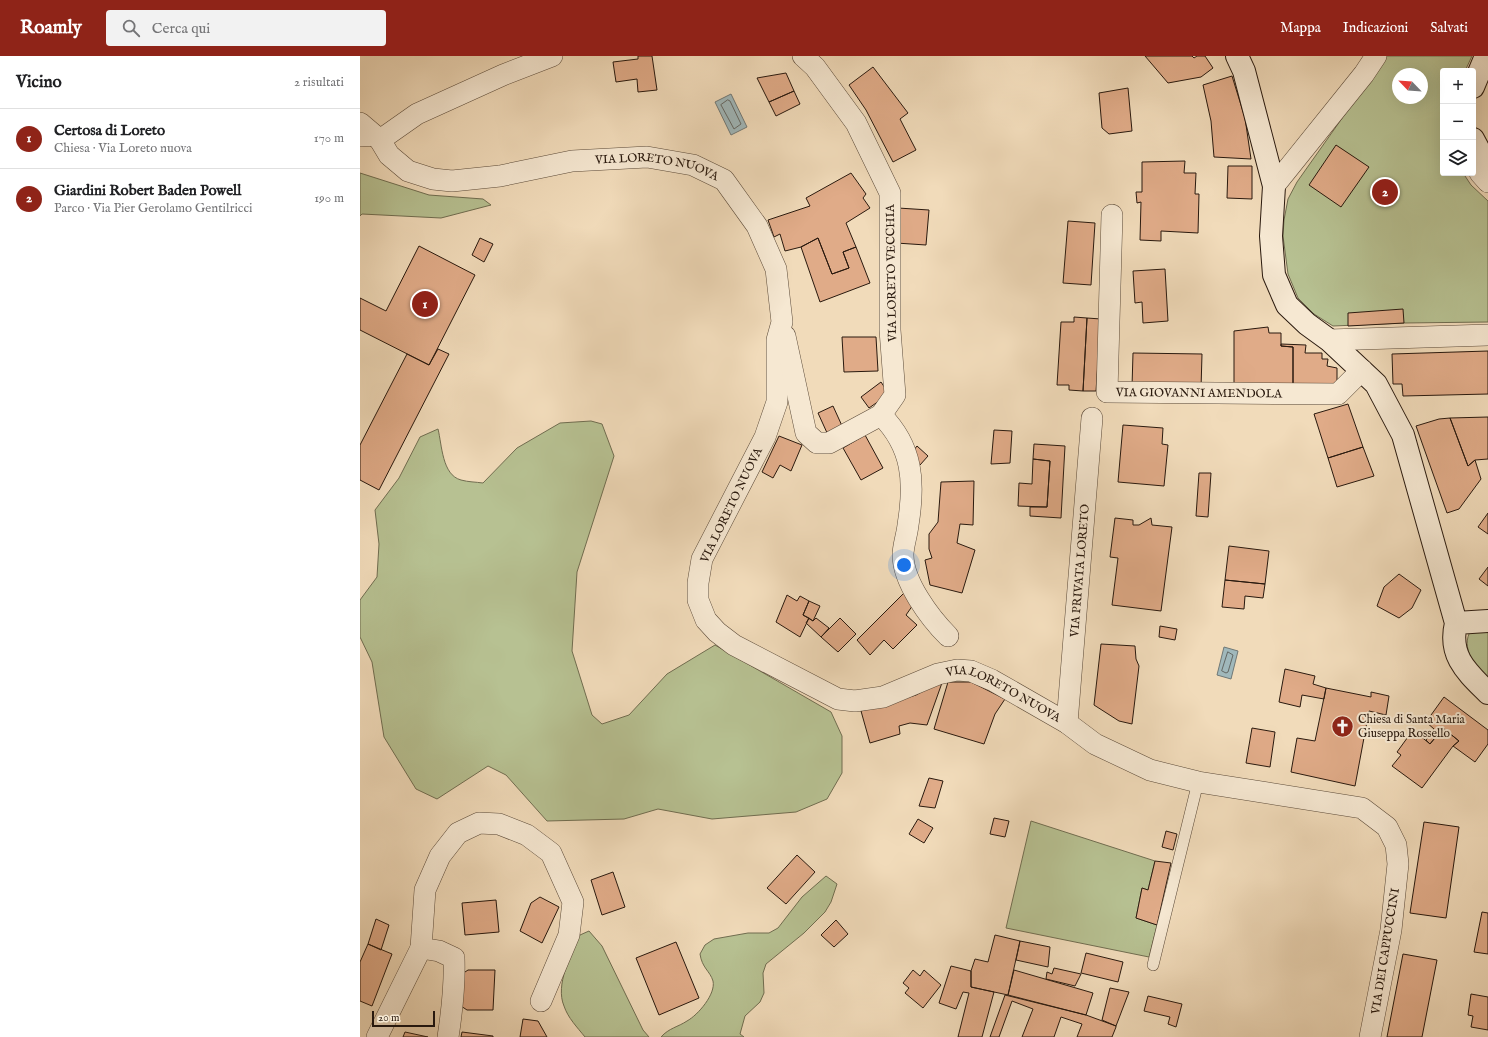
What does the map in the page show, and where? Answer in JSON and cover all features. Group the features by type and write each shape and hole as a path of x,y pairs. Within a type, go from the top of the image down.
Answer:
{"street":[{"path":"370,140 417,114 503,75 552,56"},
{"name":"VIA LORETO VECCHIA","path":"782,322 806,433 817,443 829,443 881,415 895,395 890,330 890,193 856,123 815,67 803,56"},
{"path":"1237,56 1244,71 1274,186 1271,236 1274,275 1287,305 1307,324 1329,340 1376,384 1403,435 1456,623 1453,636 1455,650 1461,664 1488,693"},
{"path":"1274,186 1364,74 1376,56"},
{"path":"1476,80 1486,56"},
{"name":"VIA LORETO NUOVA","path":"360,123 370,140 408,171 433,179 452,181 500,176 572,161 647,157 693,165 724,180 757,226 776,269 782,322 777,340 777,402 765,438 702,559 698,583 698,600 706,620 717,632 734,645 838,699 855,701 883,697 938,674 957,670 971,671 992,680 1067,723 1095,744 1150,770 1198,782 1362,808"},
{"path":"1480,149 1480,173 1488,182"},
{"name":"VIA GIOVANNI AMENDOLA","path":"1112,215 1107,392 1338,394 1362,370"},
{"path":"1329,340 1488,334"},
{"path":"881,415 894,428 908,459 912,477 909,524 903,555 904,566 916,594 933,621 948,636"},
{"name":"VIA PRIVATA LORETO","path":"1067,723 1092,418"},
{"path":"1456,623 1488,621"},
{"name":"VIA DEI CAPPUCCINI","path":"1362,808 1387,827 1396,845 1398,864 1391,930 1370,1037"},
{"path":"377,1037 421,948 425,890 440,856 458,833 479,823 499,824 527,835 551,853 573,902 569,935 541,1001"},
{"path":"421,948 439,952 454,958 455,976 452,1014 448,1037"}],"lane":[{"path":"1153,965 1198,782"}],"green space":[{"path":"1386,56 1472,56 1466,68 1440,68 1440,176 1465,176 1471,185 1488,201 1488,322 1333,326 1314,314 1298,298 1288,274 1283,236 1288,199 1297,182"},
{"path":"360,173 429,195 483,199 491,205 441,218 362,214 360,216"},
{"path":"591,421 602,424 614,456 577,572 572,651 592,715 602,724 629,715 667,674 715,645 831,712 842,736 842,773 827,799 796,812 712,819 658,809 624,819 547,821 506,775 488,766 437,799 416,789 384,737 372,662 360,637 360,600 377,577 379,544 375,510 399,478 420,437 438,429 444,459 450,472 461,480 483,483 517,448 560,423"},
{"path":"1488,628 1488,679 1474,663 1470,656 1467,643 1471,630"},
{"path":"1031,821 1155,861 1148,890 1142,888 1136,918 1157,925 1149,957 1006,928"},
{"path":"826,876 837,884 831,902 825,912 804,933 766,964 763,973 764,993 760,1002 745,1016 740,1034 744,1037 661,1037 696,1014 705,1004 712,992 713,981 702,963 700,954 705,945 714,939 748,933 769,933 778,928 802,897"},
{"path":"589,931 602,946 643,1030 649,1037 585,1037 568,1014 564,1006 561,989 565,970 580,935"}],"water":[{"path":"731,94 747,127 731,135 715,102"},
{"path":"1224,647 1238,651 1231,679 1217,675"}],"building":[{"path":"638,56 652,56 657,90 638,92 637,79 616,82 613,62 638,59"},
{"path":"1145,56 1192,56 1194,58 1197,56 1205,56 1213,68 1201,77 1168,83"},
{"path":"873,67 908,113 900,119 916,150 893,162 866,110 849,85"},
{"path":"786,73 794,91 769,102 757,78"},
{"path":"1232,76 1245,118 1251,159 1214,157 1211,121 1203,85"},
{"path":"1128,88 1132,131 1109,134 1102,128 1099,93"},
{"path":"794,91 800,104 776,116 769,102"},
{"path":"1336,145 1369,167 1341,207 1309,185"},
{"path":"1185,161 1184,173 1196,173 1195,194 1199,194 1198,233 1161,231 1161,241 1140,240 1141,202 1137,203 1136,192 1142,192 1142,162"},
{"path":"1228,166 1252,166 1252,199 1227,198"},
{"path":"851,173 866,194 863,198 870,208 846,223 856,247 843,252 849,268 832,274 818,238 801,247 785,251 780,234 774,237 768,220 810,206 806,198"},
{"path":"898,208 929,210 926,245 896,243"},
{"path":"1068,221 1095,223 1091,285 1063,283"},
{"path":"480,238 493,244 484,262 472,255"},
{"path":"818,238 832,274 849,268 843,252 856,247 870,283 820,302 801,247"},
{"path":"419,246 475,275 429,365 360,330 360,298 386,311"},
{"path":"1165,269 1168,321 1143,323 1142,302 1135,303 1133,271"},
{"path":"1403,309 1404,323 1348,326 1348,313"},
{"path":"1074,317 1087,318 1083,391 1069,390 1069,385 1057,385 1061,322 1074,322"},
{"path":"1087,318 1101,319 1096,391 1083,391"},
{"path":"1268,327 1269,333 1281,333 1281,346 1293,347 1293,386 1234,386 1234,331"},
{"path":"842,337 876,337 878,371 844,372"},
{"path":"1281,344 1306,345 1305,353 1322,353 1322,359 1328,359 1327,366 1337,368 1337,386 1293,386 1293,347 1281,346"},
{"path":"438,349 449,354 379,490 360,480 360,445 407,354 429,365"},
{"path":"1488,351 1488,394 1403,396 1402,384 1393,384 1392,354"},
{"path":"1133,353 1202,354 1201,389 1132,387"},
{"path":"881,382 889,394 869,408 861,397"},
{"path":"1348,404 1363,447 1328,458 1314,414"},
{"path":"833,406 843,428 828,435 818,413"},
{"path":"1488,417 1488,459 1475,460 1468,466 1450,418"},
{"path":"1450,418 1468,466 1475,460 1481,479 1459,509 1447,513 1416,426 1439,419"},
{"path":"1123,425 1163,428 1162,444 1168,445 1164,486 1118,482"},
{"path":"994,430 1012,431 1010,463 991,464"},
{"path":"865,435 883,468 861,480 843,448"},
{"path":"779,436 802,445 791,471 780,465 773,478 762,472"},
{"path":"1034,444 1065,446 1061,518 1030,516 1030,507 1047,507 1050,461 1033,459"},
{"path":"917,446 928,456 920,465 910,455"},
{"path":"1363,447 1374,476 1337,487 1328,458"},
{"path":"1033,459 1050,461 1047,507 1018,506 1019,483 1032,484"},
{"path":"1199,473 1211,473 1208,517 1196,516"},
{"path":"974,481 973,525 960,524 957,543 975,550 962,593 930,585 925,560 932,558 929,549 929,534 938,522 941,482"},
{"path":"1488,513 1488,534 1478,527"},
{"path":"1115,518 1133,520 1133,525 1139,525 1151,518 1152,525 1172,527 1161,611 1112,605 1118,558 1110,557"},
{"path":"1229,546 1269,551 1265,584 1225,580"},
{"path":"1488,567 1488,586 1479,579"},
{"path":"1399,574 1421,590 1412,608 1399,618 1377,606 1384,587"},
{"path":"1225,580 1265,584 1263,598 1245,596 1244,609 1222,607"},
{"path":"906,591 913,605 906,615 917,625 893,649 884,640 870,655 857,640"},
{"path":"787,595 797,601 800,596 809,601 803,615 809,618 800,637 776,622"},
{"path":"809,601 820,606 813,621 803,615"},
{"path":"809,618 813,621 816,618 829,628 821,637 806,623"},
{"path":"840,618 856,634 838,652 821,637"},
{"path":"1160,626 1177,629 1175,640 1159,637"},
{"path":"1101,644 1135,646 1136,659 1139,666 1132,724 1119,721 1094,705"},
{"path":"1285,669 1315,676 1313,684 1326,688 1324,699 1302,695 1300,707 1279,702"},
{"path":"943,680 927,725 910,723 899,726 900,734 870,743 861,711 916,695"},
{"path":"948,682 971,682 1005,699 995,714 984,744 934,729"},
{"name":"Chiesa di Santa Maria Giuseppa Rossello","path":"1326,688 1371,697 1371,692 1389,696 1386,715 1369,711 1355,786 1291,772 1297,738 1315,741"},
{"path":"1444,697 1488,730 1488,744 1475,762 1453,746 1459,741 1443,728 1430,744 1426,740 1434,729 1426,722"},
{"path":"1252,728 1275,732 1270,767 1246,763"},
{"path":"1443,728 1459,741 1453,746 1422,788 1392,766 1401,755 1397,752 1413,730 1430,744"},
{"path":"929,778 943,781 935,808 919,806"},
{"path":"994,818 1009,821 1005,837 990,834"},
{"path":"918,819 933,828 924,843 909,834"},
{"path":"1424,822 1459,827 1446,918 1410,913"},
{"path":"1166,831 1177,834 1173,850 1162,847"},
{"path":"797,855 815,872 786,904 767,888"},
{"path":"1155,861 1171,863 1157,925 1136,918 1142,888 1148,890"},
{"path":"613,872 625,907 602,915 591,880"},
{"path":"540,897 559,907 542,943 520,931 531,903"},
{"path":"496,900 499,932 465,935 462,903"},
{"path":"1482,912 1488,913 1488,954 1474,952"},
{"path":"376,919 389,925 381,950 368,944"},
{"path":"836,920 848,934 834,947 821,935"},
{"path":"995,935 1020,941 1008,995 971,987 971,971 975,959 988,962"},
{"path":"1020,941 1050,947 1048,967 1016,960"},
{"path":"676,942 699,998 659,1015 636,958"},
{"path":"368,944 392,954 372,1006 360,1001 360,962"},
{"path":"1086,953 1123,962 1118,982 1081,973"},
{"path":"1403,954 1437,960 1422,1037 1387,1037"},
{"path":"951,966 971,971 971,987 994,992 982,1037 958,1037 969,993 963,992 956,1009 939,1003"},
{"path":"1054,968 1081,974 1075,986 1046,979 1047,972 1052,974"},
{"path":"468,970 495,970 493,1010 467,1010 461,1006 462,974"},
{"path":"913,970 920,976 924,970 941,985 923,1008 905,993 909,988 903,983"},
{"path":"1014,970 1093,993 1086,1015 1008,995"},
{"path":"1110,988 1129,992 1116,1026 1102,1020"},
{"path":"1471,994 1488,997 1488,1030 1471,1027 1473,1016 1468,1015"},
{"path":"1005,995 1086,1015 1116,1027 1112,1037 1077,1037 1082,1024 1061,1017 1054,1037 1022,1037 1033,1009 1012,1001 999,1037 990,1037"},
{"path":"1148,996 1182,1004 1176,1027 1168,1024 1170,1017 1144,1011"},
{"path":"523,1019 538,1021 547,1037 520,1037"},
{"path":"405,1032 428,1037 403,1037"},
{"path":"462,1032 493,1036 493,1037 461,1037"}],"place":[{"name":"Giardini Robert Baden Powell","path":"1385,192"},
{"name":"Certosa di Loreto","path":"425,304"},
{"name":"Chiesa di Santa Maria Giuseppa Rossello","path":"1342,726"}]}
